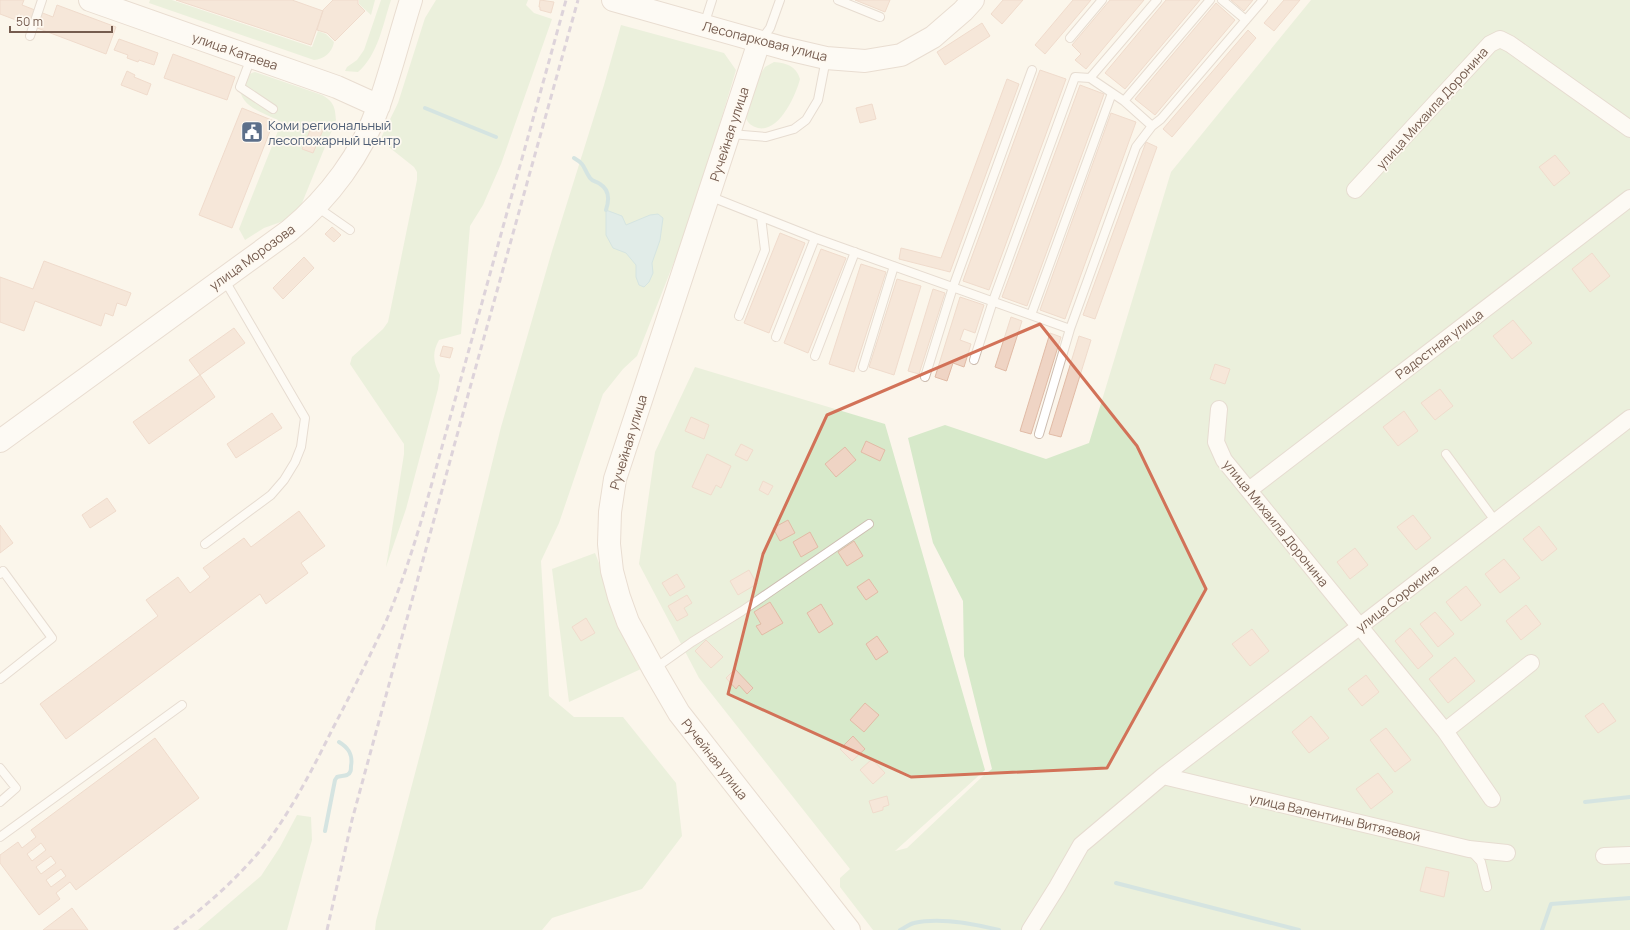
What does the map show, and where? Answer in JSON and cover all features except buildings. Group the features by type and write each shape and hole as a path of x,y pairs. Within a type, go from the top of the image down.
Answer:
{"street":[{"name":"улица Катаева","path":"90,0 337,87 379,106"},
{"name":"улица Морозова","path":"0,441 289,231 316,206 329,191 351,160 365,136 379,106 410,0"},
{"name":"Лесопарковая улица","path":"613,0 759,42 826,58 865,62 900,55 933,37 963,11 973,0"},
{"name":"улица Михаила Доронина","path":"1355,190 1490,44 1500,39 1510,44 1630,129"},
{"name":"Ручейная улица","path":"759,42 615,479 610,512 609,544 612,571 628,622 654,670 680,713 849,930"},
{"name":"Радостная улица","path":"1249,490 1630,198"},
{"name":"улица Михаила Доронина","path":"1219,409 1216,442 1224,460 1445,731 1492,799"},
{"name":"улица Сорокина","path":"1030,930 1081,845 1163,776 1630,418"},
{"path":"1445,731 1531,664"},
{"name":"улица Валентины Витязевой","path":"1163,776 1469,849 1507,854"},
{"path":"1604,856 1630,855"}],"lane":[{"path":"30,36 42,0"},
{"path":"704,26 712,0"},
{"path":"759,42 770,28 780,0"},
{"path":"838,0 880,17"},
{"path":"1070,38 1102,0"},
{"path":"1090,78 1157,0"},
{"path":"1124,101 1210,0"},
{"path":"1222,0 1246,20"},
{"path":"1039,434 1070,329 1136,147 1152,126 1161,119 1264,0"},
{"path":"251,57 240,87 273,109"},
{"path":"730,133 766,137 794,129 806,120 818,100 826,58"},
{"path":"925,377 953,287 1032,70"},
{"path":"974,360 993,301 1075,77 1090,78 1124,101 1152,126"},
{"path":"1031,315 1112,93"},
{"path":"709,196 815,238 1070,329"},
{"path":"316,206 350,230"},
{"path":"739,316 765,250 761,217"},
{"path":"776,337 815,238"},
{"path":"815,356 855,252"},
{"path":"863,367 894,266"},
{"path":"205,544 271,495 284,480 301,447 305,418 223,278"},
{"path":"1446,454 1496,522"},
{"path":"654,670 692,642 742,611 869,524"},
{"path":"0,574 3,571 52,638 0,679"},
{"path":"0,837 182,705"},
{"path":"0,768 16,788 0,802"},
{"path":"1469,849 1481,862 1487,887"}],"highlighted area":[{"path":"1040,324 1137,446 1206,589 1107,768 911,777 728,694 763,554 827,415"}],"green space":[{"path":"150,0 172,0 312,47 318,31 326,34 334,42 327,55 314,60 149,3"},
{"path":"359,0 375,0 371,15 359,4"},
{"path":"381,0 391,0 375,48 365,65 358,72 345,71 347,67 357,60 364,50"},
{"path":"436,0 528,0 526,5 534,13 552,19 501,164 483,205 470,226 461,334 439,340 435,349 434,358 440,375 438,389 406,509 386,567 404,454 404,444 350,364 352,357 383,329 388,322 417,180 417,172 414,167 380,140 398,103 425,18"},
{"path":"1311,0 1630,0 1630,930 873,930 840,887 840,878 850,869 699,678 639,564 655,452 695,367 885,424 985,770 895,851 907,848 992,769 964,656 963,601 933,543 908,438 945,425 1046,459 1089,443 1171,172"},
{"path":"621,25 724,53 736,70 691,219 637,356 623,369 603,394 559,523 541,561 549,696 574,717 623,717 676,783 682,836 642,889 552,918 542,930 375,930 376,921 427,728 501,427 552,251 604,85"},
{"path":"774,62 783,63 790,66 796,71 800,79 795,94 779,119 773,125 766,128 758,128 750,124 746,118 760,75 765,67"},
{"path":"255,72 322,95 333,105 336,120 302,203 292,218 264,228 245,240 239,229 280,126 278,120 253,108 243,99 240,86 241,83 245,77"},
{"path":"595,553 641,669 569,702 552,569"},
{"path":"297,815 311,817 312,840 287,930 198,930 261,876 280,847"}],"water":[{"path":"606,210 622,216 626,225 650,215 658,214 663,218 660,240 652,263 653,273 649,282 644,287 639,285 636,277 636,265 626,253 613,248 606,235"}],"waterway":[{"path":"425,108 496,137"},
{"path":"574,158 578,160 593,181 606,189 608,196 606,210"},
{"path":"325,831 335,780 337,777 348,774 351,770 350,752 339,742"},
{"path":"1585,802 1630,797"},
{"path":"1116,883 1299,930"},
{"path":"1542,930 1551,904 1630,898"},
{"path":"900,930 910,924 924,921 946,921 999,930"}],"railway":[{"path":"174,930 200,910 236,877 258,854 277,828 311,771 361,674 387,619 417,536 566,0"},
{"path":"327,930 352,820 578,0"}],"place":[{"name":"Коми региональный лесопожарный центр","path":"252,132"}]}
